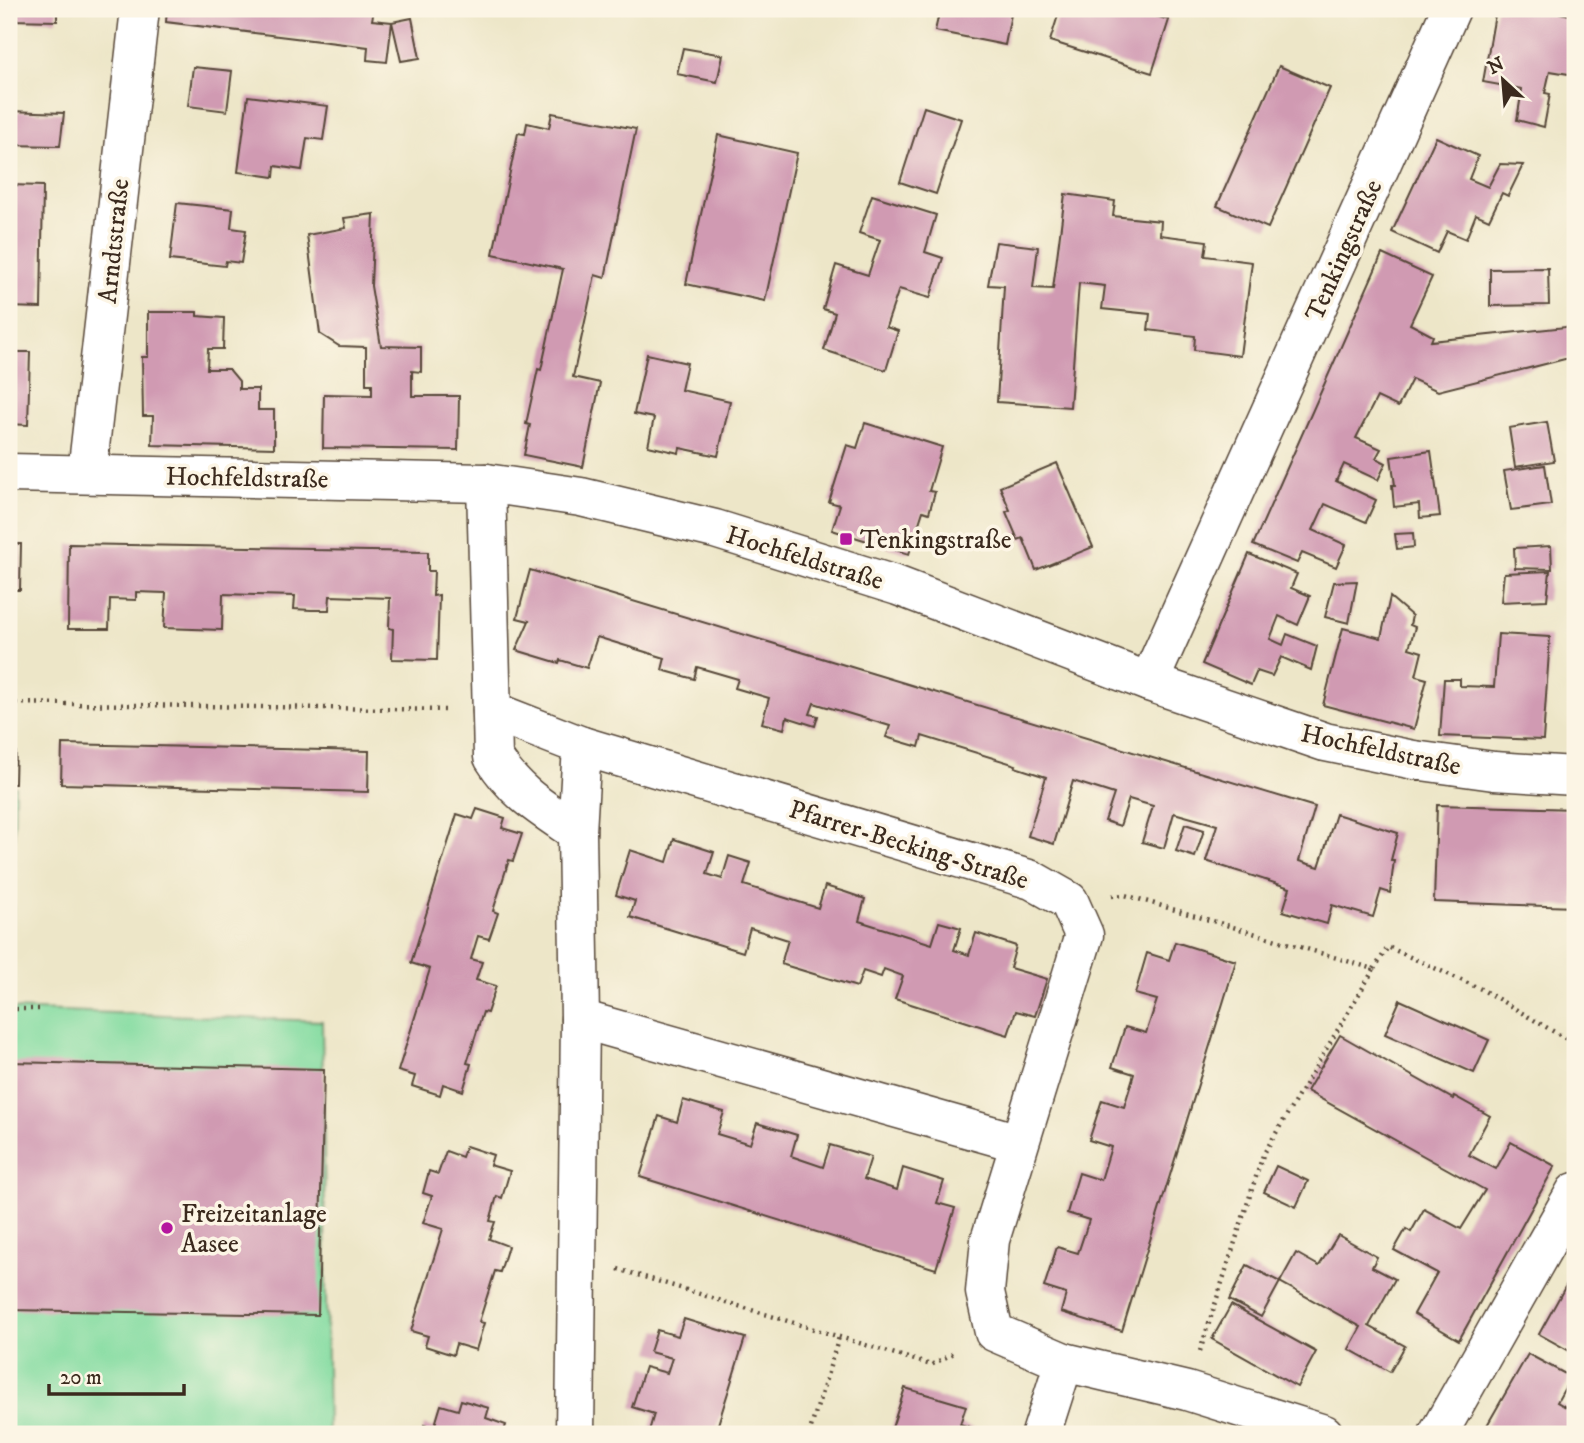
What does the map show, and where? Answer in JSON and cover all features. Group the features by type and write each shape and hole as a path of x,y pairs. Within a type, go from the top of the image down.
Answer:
{"street":[{"name":"Arndtstraße","path":"87,473 140,9"},
{"name":"Tenkingstraße","path":"1149,682 1451,9"},
{"name":"Hochfeldstraße","path":"9,473 486,483 581,497 715,529 898,586 1149,682 1325,742 1415,761 1494,771 1575,776"},
{"path":"486,483 493,757 507,780 528,799 577,832"},
{"name":"Pfarrer-Becking-Straße","path":"492,711 582,746 1032,880 1069,901"},
{"path":"575,1434 580,1019 577,832 582,746"},
{"path":"1069,901 1084,935 990,1240 985,1292 994,1332 1064,1362 1187,1391 1324,1434"},
{"path":"580,1019 1018,1143"},
{"path":"1438,1434 1575,1192"},
{"path":"1041,1434 1064,1362"}],"path":[{"path":"9,703 492,711"},
{"path":"1069,901 1125,895 1374,969"},
{"path":"1187,1391 1263,1155 1388,947 1481,989 1575,1044"},
{"path":"9,1009 41,1009"},
{"path":"578,1257 931,1365 994,1332"},
{"path":"809,1434 839,1337"}],"green space":[{"name":"Freizeitanlage Aasee","path":"9,786 15,786 10,1009 322,1021 328,1434 9,1434"}],"building":[{"path":"9,9 57,9 57,21 9,20"},
{"path":"167,9 374,9 372,20 392,22 387,62 367,60 368,47 166,22"},
{"path":"940,9 1012,9 1005,45 935,31"},
{"path":"1060,9 1133,9 1169,20 1152,73 1050,41"},
{"path":"1496,9 1560,9 1560,13 1575,16 1575,75 1550,71 1545,93 1550,94 1544,127 1517,120 1522,89 1483,82"},
{"path":"412,18 420,58 401,61 392,22"},
{"path":"683,48 723,55 717,82 677,74"},
{"path":"1279,66 1330,88 1268,228 1217,206"},
{"path":"193,67 232,71 227,111 188,106"},
{"path":"248,96 328,106 323,140 307,138 302,170 275,166 274,177 238,172"},
{"path":"924,107 961,119 936,194 900,182"},
{"path":"9,111 64,113 60,146 9,145"},
{"path":"552,113 636,129 605,278 595,275 573,377 600,383 583,467 524,455 530,425 526,424 563,269 493,254 518,133 525,134 527,123 549,128"},
{"path":"718,135 797,153 765,301 686,284"},
{"path":"1436,137 1478,156 1469,179 1488,187 1500,164 1523,165 1508,196 1502,193 1489,220 1476,214 1466,239 1447,231 1437,253 1392,232"},
{"path":"9,185 43,186 41,308 9,307"},
{"path":"1065,194 1115,201 1113,216 1161,221 1160,235 1207,241 1205,256 1252,262 1240,356 1194,350 1195,336 1148,330 1150,314 1102,309 1105,286 1079,283 1070,407 997,402 1004,286 988,285 996,242 1038,247 1033,288 1053,289"},
{"path":"872,195 936,215 925,252 943,258 930,298 899,289 886,327 898,331 886,370 824,350 835,313 823,309 836,265 868,275 880,240 859,233"},
{"path":"177,203 233,209 231,228 246,230 241,263 226,261 225,266 170,260"},
{"path":"374,214 371,286 381,346 421,347 421,372 412,371 412,396 459,396 458,450 323,448 324,394 372,395 372,384 366,384 366,347 339,346 320,334 307,235 346,228 344,218"},
{"path":"1382,254 1432,277 1410,324 1433,336 1431,341 1575,326 1573,357 1438,391 1412,379 1398,407 1377,397 1356,438 1381,449 1376,458 1386,463 1378,480 1344,464 1336,481 1376,500 1366,522 1325,504 1313,530 1346,545 1336,567 1302,553 1297,563 1253,545"},
{"path":"1548,268 1549,305 1490,306 1490,269"},
{"path":"148,312 197,312 197,316 224,318 223,349 208,349 207,369 229,369 239,381 239,389 258,389 258,410 274,410 274,448 152,445 153,416 143,416 142,357 148,357"},
{"path":"9,352 30,352 28,425 9,424"},
{"path":"647,354 687,363 681,390 730,401 718,456 680,448 679,453 648,446 654,418 634,414"},
{"path":"1547,422 1554,461 1515,467 1509,428"},
{"path":"865,423 942,447 929,491 935,492 929,513 923,511 909,554 832,530 840,505 829,502 847,445 857,448"},
{"path":"1431,451 1440,516 1420,518 1419,504 1394,507 1392,485 1395,485 1391,457"},
{"path":"1057,463 1093,547 1036,570 1023,538 1018,540 1006,512 1010,510 1000,487"},
{"path":"1545,465 1551,505 1511,510 1504,471"},
{"path":"1413,533 1414,547 1397,549 1395,534"},
{"path":"9,544 21,544 20,590 9,590"},
{"path":"69,544 428,552 428,571 434,571 433,596 439,595 437,660 392,659 390,598 330,596 329,610 311,610 294,609 295,596 223,594 222,630 164,628 166,593 136,592 136,600 110,599 109,629 68,629"},
{"path":"1551,546 1552,569 1515,568 1514,548"},
{"path":"1249,554 1297,574 1291,588 1310,596 1298,625 1279,616 1270,639 1283,645 1287,634 1317,646 1311,670 1281,657 1272,676 1257,671 1251,685 1202,664"},
{"path":"530,570 1315,807 1299,861 1319,867 1336,814 1398,833 1391,860 1394,860 1390,893 1381,890 1373,917 1332,905 1327,924 1283,911 1290,888 1206,861 1217,825 1174,813 1164,848 1142,842 1153,806 1129,799 1120,826 1105,821 1114,794 1073,781 1054,844 1028,836 1046,777 1015,767 1016,765 922,736 919,747 902,742 886,737 890,726 814,703 810,714 818,716 815,726 787,717 784,729 762,723 769,698 735,688 738,679 697,667 694,679 662,670 665,658 597,637 587,668 516,650 529,621 517,618"},
{"path":"1550,571 1547,600 1501,602 1504,573"},
{"path":"1357,581 1349,623 1325,617 1334,582"},
{"path":"1390,597 1412,616 1410,625 1415,627 1409,648 1422,652 1416,676 1427,679 1414,729 1323,705 1343,628 1381,638"},
{"path":"1498,634 1550,637 1543,740 1440,736 1444,679 1460,679 1460,686 1494,687"},
{"path":"9,743 16,743 15,784 9,784"},
{"path":"62,744 369,751 368,792 61,784"},
{"path":"1437,805 1575,809 1575,907 1434,902"},
{"path":"477,809 505,818 502,828 522,834 513,861 509,860 493,911 498,913 489,939 478,936 471,959 482,962 476,980 496,986 487,1013 483,1012 467,1063 471,1064 463,1091 443,1084 440,1095 412,1086 415,1076 398,1071 430,969 411,963 457,814 473,819"},
{"path":"1185,824 1204,830 1195,857 1176,851"},
{"path":"674,839 714,852 707,874 722,879 729,856 751,863 744,885 818,908 825,886 845,892 865,899 859,921 932,944 939,922 961,928 954,950 969,955 976,933 1016,946 1010,968 1047,979 1035,1016 1016,1011 1008,1035 895,999 903,976 884,969 881,977 863,971 857,987 781,964 788,940 750,928 743,952 630,917 635,901 616,895 630,850 667,862"},
{"path":"1175,942 1236,961 1122,1331 1061,1312 1066,1294 1044,1287 1057,1247 1078,1253 1089,1220 1067,1213 1079,1173 1101,1180 1111,1147 1089,1140 1102,1100 1124,1107 1134,1074 1112,1067 1125,1027 1146,1033 1157,1000 1135,994 1147,953 1169,960"},
{"path":"1400,1000 1489,1040 1474,1073 1385,1034"},
{"path":"1340,1035 1453,1099 1454,1096 1490,1116 1469,1155 1496,1169 1511,1142 1555,1166 1459,1340 1414,1314 1437,1273 1394,1250 1406,1229 1411,1232 1424,1209 1461,1229 1485,1190 1307,1091"},
{"path":"9,1062 324,1069 318,1315 9,1310"},
{"path":"683,1100 724,1112 717,1134 750,1144 757,1123 797,1135 791,1156 823,1167 830,1145 871,1157 864,1179 897,1190 903,1168 944,1181 937,1203 955,1208 936,1269 640,1177 659,1116 677,1122"},
{"path":"466,1146 493,1155 490,1165 510,1171 502,1198 497,1196 490,1221 495,1222 489,1239 508,1246 500,1272 495,1271 479,1322 484,1323 476,1350 456,1344 453,1355 425,1346 428,1336 411,1331 443,1229 423,1223 432,1196 423,1193 429,1171 438,1174 446,1151 462,1157"},
{"path":"1276,1166 1308,1181 1296,1207 1264,1192"},
{"path":"1338,1235 1377,1257 1372,1267 1395,1279 1369,1326 1405,1346 1390,1372 1349,1349 1361,1327 1280,1282 1296,1253 1319,1266"},
{"path":"1247,1265 1280,1282 1261,1317 1229,1300"},
{"path":"1575,1269 1575,1354 1539,1334"},
{"path":"1231,1305 1316,1352 1297,1387 1212,1339"},
{"path":"684,1319 745,1338 715,1434 658,1434 649,1431 654,1414 632,1407 645,1367 667,1373 672,1358 650,1352 657,1330 678,1336"},
{"path":"1528,1354 1571,1377 1557,1402 1575,1412 1575,1434 1482,1434"},
{"path":"905,1388 966,1406 960,1424 982,1431 981,1434 890,1434"},
{"path":"461,1400 489,1408 486,1418 506,1425 503,1434 422,1434 424,1425 434,1428 441,1405 458,1410"}],"place":[{"name":"Tenkingstraße","path":"846,539"},
{"name":"Freizeitanlage Aasee","path":"167,1228"}]}
